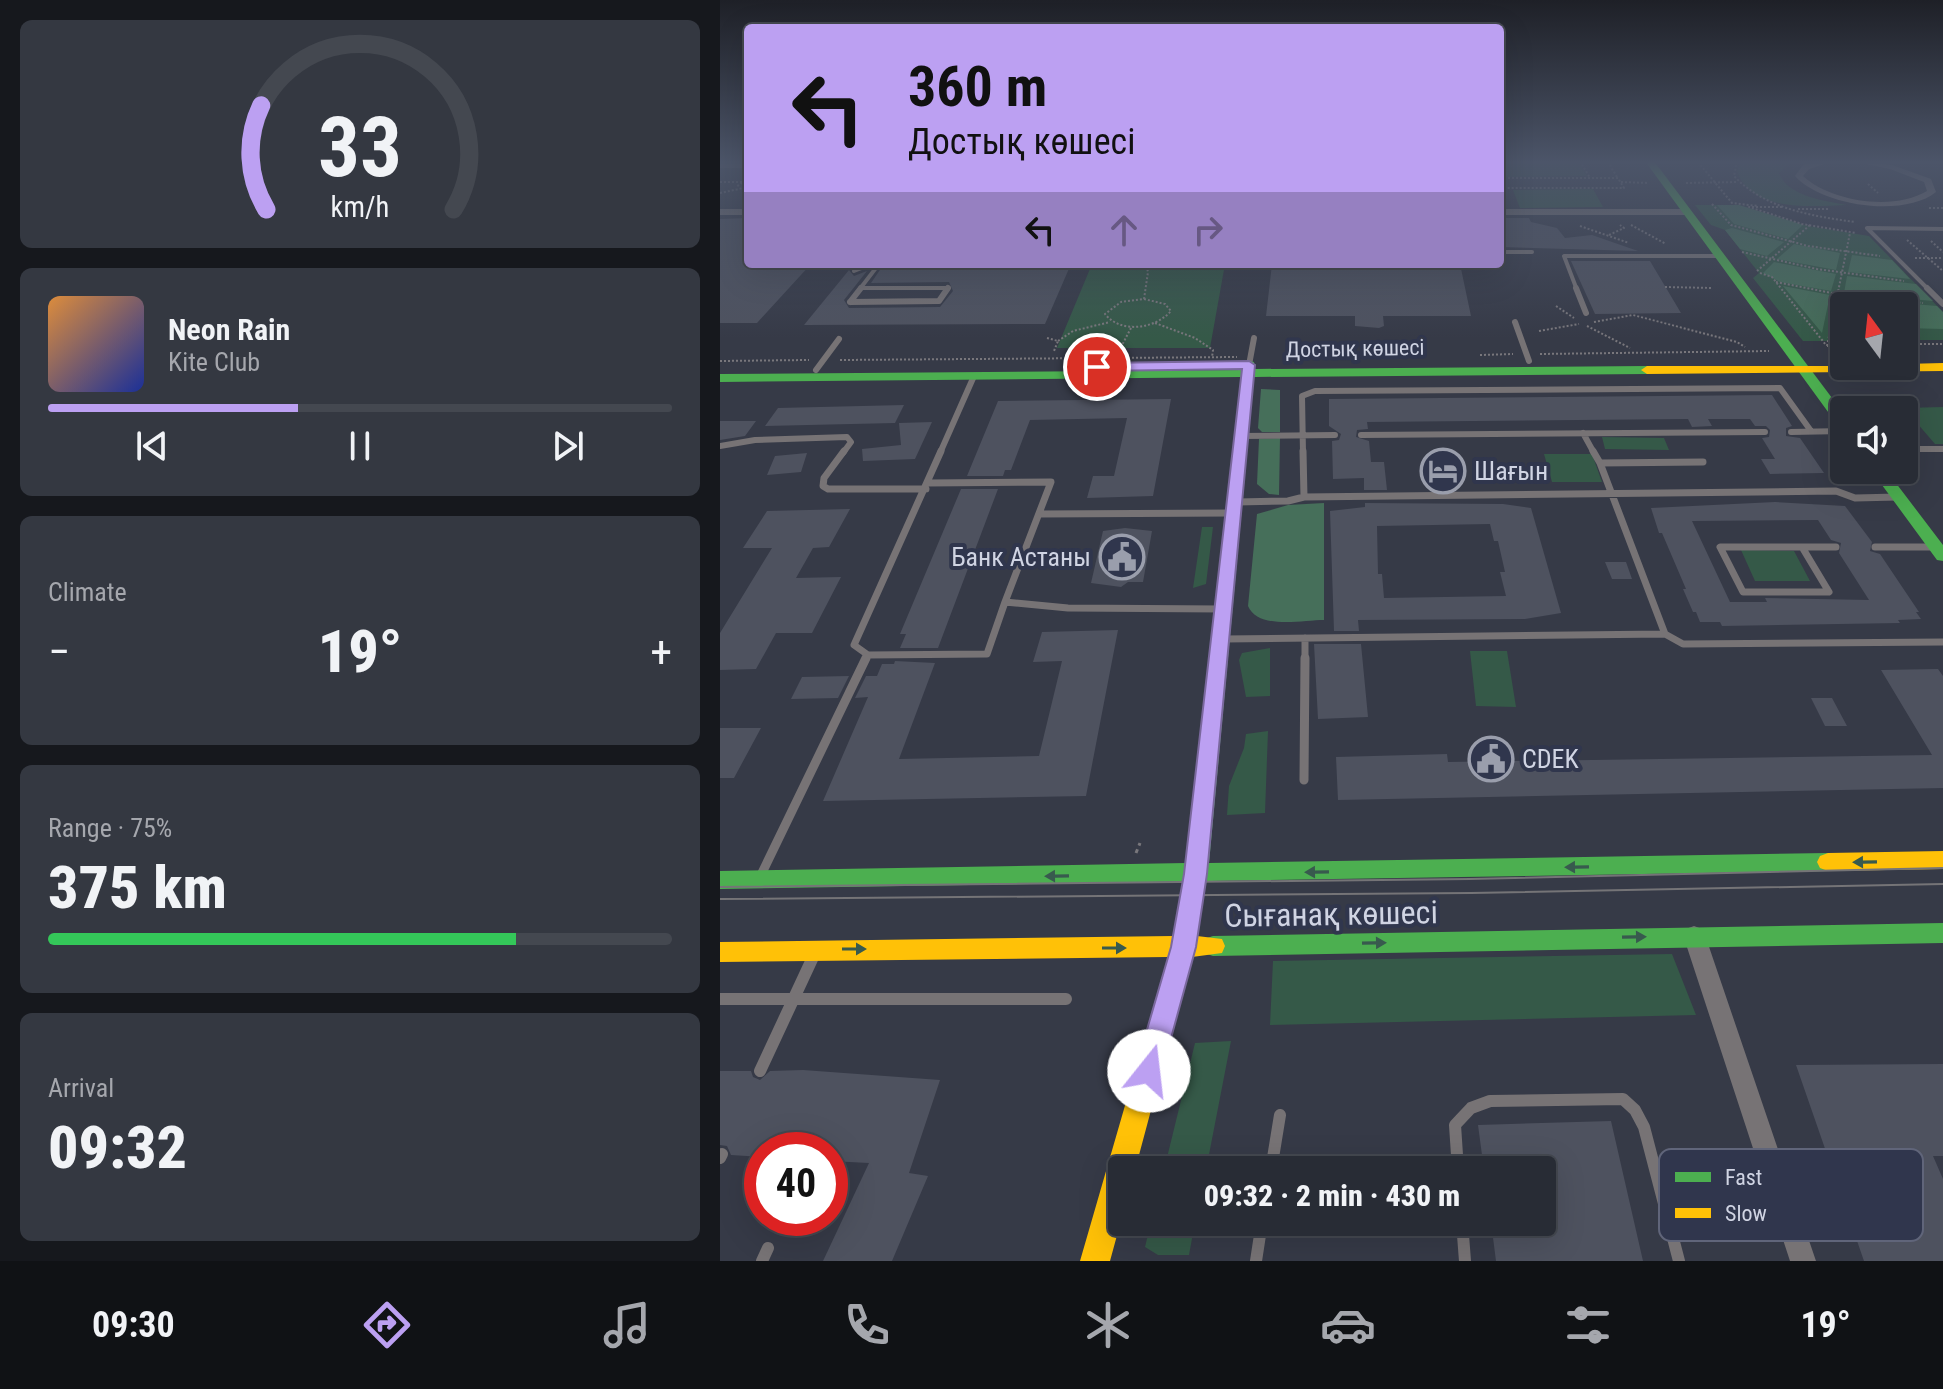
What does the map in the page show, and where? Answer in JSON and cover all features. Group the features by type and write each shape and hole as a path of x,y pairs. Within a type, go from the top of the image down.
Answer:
{"street":[{"path":"1691,220 1830,405"},
{"path":"1918,360 1943,359"},
{"name":"Достық көшесі","path":"720,378 974,376 1529,361 1943,367"},
{"name":"Достық көшесі","path":"720,371 1248,369 1830,361"},
{"path":"1095,1261 1183,947 1196,874 1248,369"},
{"path":"1888,484 1939,551"},
{"name":"Сығанақ көшесі","path":"720,880 1943,860"},
{"name":"Сығанақ көшесі","path":"720,952 1943,933"},
{"path":"1694,935 1766,1149"},
{"path":"1796,1241 1803,1261"}],"lane":[{"path":"1942,303 1867,228 1943,229"},
{"path":"1504,252 1532,252"},
{"path":"1586,313 1564,256 1718,256"},
{"path":"854,271 862,268"},
{"path":"860,288 948,288 939,301 850,302 860,288 876,268"},
{"path":"1515,322 1529,361"},
{"path":"1248,369 1254,338"},
{"path":"816,370 839,339"},
{"path":"720,446 755,440 847,437 851,442 824,478 823,486 828,489 927,486 1051,482 987,654 868,655 854,645 927,486 974,376"},
{"path":"1304,497 1300,435 1302,396 1306,393 1780,388 1811,431"},
{"path":"1791,432 1830,431"},
{"path":"1361,435 1765,432"},
{"path":"1583,433 1600,463 1665,634"},
{"path":"1239,436 1335,435"},
{"path":"1918,449 1943,449"},
{"path":"1600,463 1703,462"},
{"path":"1040,514 1233,507 1304,497 1836,491 1855,498 1898,497"},
{"path":"1802,547 1829,592 1743,592 1720,547 1775,547 1802,547 1836,547"},
{"path":"1875,547 1939,551"},
{"path":"1005,602 1068,608 1223,609"},
{"path":"1221,639 1665,634 1683,644 1943,642"},
{"path":"1304,780 1305,638"},
{"path":"759,879 868,655"},
{"path":"760,1071 817,949"},
{"path":"720,999 1066,999"},
{"path":"1457,1156 1455,1125 1471,1108 1490,1101 1623,1099 1635,1110 1644,1127 1659,1184"},
{"path":"1273,1156 1280,1115"},
{"path":"1256,1261 1260,1236"},
{"path":"1463,1236 1465,1261"},
{"path":"1674,1241 1679,1261"}],"path":[{"path":"1726,220 1731,225 1791,242 1846,252 1897,258 1943,258"},
{"path":"1793,220 1850,233 1915,237"},
{"path":"1843,220 1857,223"},
{"path":"1609,235 1624,228 1618,226 1624,223"},
{"path":"1810,225 1758,272 1772,277 1827,346"},
{"path":"1579,226 1629,243"},
{"path":"1837,292 1852,226"},
{"path":"1904,238 1943,271"},
{"path":"1928,238 1943,238"},
{"path":"1654,247 1668,247"},
{"path":"1742,252 1842,273 1920,281"},
{"path":"1144,299 1147,268"},
{"path":"1776,282 1830,293"},
{"path":"1665,287 1713,288"},
{"path":"1054,351 1058,341 1073,331 1111,322 1132,326 1155,323 1169,315 1169,307 1159,301 1144,299 1113,305 1105,314 1111,322"},
{"path":"1918,303 1942,303"},
{"path":"1556,306 1630,348"},
{"path":"1539,331 1633,315 1737,342 1745,347"},
{"path":"1155,323 1195,338 1213,350 1212,357"},
{"path":"1119,351 1132,326"},
{"path":"1827,346 1830,330"},
{"path":"1047,338 1058,341"},
{"path":"1918,344 1943,344"}],"green space":[{"path":"1707,220 1788,220 1869,236 1943,312 1943,340 1918,340 1918,292 1830,292 1830,341 1803,341 1753,278 1759,273 1725,230 1711,225"},
{"path":"1730,220 1787,220 1803,225 1788,239 1734,224"},
{"path":"1732,228 1784,242 1767,256 1740,249 1725,230"},
{"path":"1794,244 1840,253 1836,270 1777,259"},
{"path":"1852,255 1892,260 1910,279 1848,272"},
{"path":"1774,262 1836,274 1831,291 1780,282 1763,273"},
{"path":"1090,268 1224,268 1210,348 1057,348"},
{"path":"1847,276 1916,284 1933,301 1918,300 1918,292 1844,292"},
{"path":"1783,286 1830,295 1822,333"},
{"path":"1918,304 1937,306 1943,312 1943,329 1918,328"},
{"path":"1261,389 1280,390 1280,432 1262,432 1258,428"},
{"path":"1943,407 1943,444 1935,444 1918,424 1918,408"},
{"path":"1602,437 1664,438 1669,450 1605,449"},
{"path":"1280,438 1279,495 1269,494 1257,484 1259,439"},
{"path":"1544,454 1592,454 1602,482 1552,482"},
{"path":"1324,503 1324,620 1282,622 1261,618 1248,606 1257,514 1288,505"},
{"path":"1202,527 1213,527 1206,584 1193,588"},
{"path":"1741,550 1794,551 1810,581 1755,581"},
{"path":"1270,648 1270,696 1246,697 1239,660 1242,653"},
{"path":"1470,651 1507,651 1516,707 1476,706"},
{"path":"1268,731 1265,813 1227,815 1229,786 1244,748 1246,734"},
{"path":"1672,954 1696,1015 1270,1025 1273,961"},
{"path":"1231,1041 1209,1156 1167,1156 1195,1043"},
{"path":"1148,1236 1192,1236 1189,1255 1158,1255 1145,1247"}],"building":[{"path":"720,220 744,220 744,268 807,268 757,323 720,323"},
{"path":"1504,220 1530,220 1557,228 1565,238 1592,235 1638,251 1504,247"},
{"path":"1571,261 1650,261 1681,313 1595,314"},
{"path":"881,268 1069,268 1045,324 804,325 849,270 854,276 867,271 844,300 849,308 940,307 953,291 949,282 871,283"},
{"path":"1272,268 1461,268 1471,316 1383,316 1384,326 1379,328 1355,326 1355,316 1266,316"},
{"path":"1772,395 1792,426 1786,428 1786,436 1800,438 1824,473 1770,474 1761,459 1775,459 1762,438 1769,437 1770,430 1766,426 1755,426 1750,419 1708,419 1712,426 1692,427 1688,419 1367,422 1368,429 1357,430 1356,437 1369,441 1371,462 1384,462 1387,490 1364,490 1364,478 1333,479 1332,441 1339,440 1341,434 1329,426 1329,399"},
{"path":"1171,399 1153,496 1087,498 1093,476 1114,476 1127,418 1030,420 1011,470 1005,470 1003,476 967,476 998,401"},
{"path":"904,405 895,423 765,426 778,408"},
{"path":"720,421 756,421 745,436 720,440"},
{"path":"932,422 915,459 863,461 862,449 901,445 899,423"},
{"path":"807,453 801,472 767,475 775,456"},
{"path":"961,489 998,489 938,648 900,648 906,634 900,634"},
{"path":"1775,502 1845,506 1872,542 1870,551 1880,554 1921,619 1898,620 1900,623 1722,626 1720,622 1700,622 1683,589 1686,589 1662,533 1659,533 1651,508","holes":["1818,520 1831,540 1841,543 1839,553 1869,600 1765,598 1767,602 1730,602 1692,521"]},
{"path":"1365,503 1503,504 1531,508 1561,613 1525,619 1358,620 1359,631 1334,631 1330,511 1365,507","holes":["1490,524 1494,541 1498,541 1505,572 1500,572 1506,596 1384,598 1382,574 1378,574 1377,526"]},
{"path":"850,509 829,547 813,548 796,578 841,577 812,633 776,633 756,669 720,670 720,633 772,548 743,548 767,511"},
{"name":"Банк Астаны","path":"1125,528 1152,531 1143,582 1128,582 1121,587 1091,583 1103,531"},
{"path":"1605,562 1626,562 1632,579 1612,579"},
{"path":"1118,630 1086,796 823,801 868,697 855,698 866,676 877,676 882,664 894,664 895,661 935,663 899,759 1039,756 1062,661 1033,662 1042,632"},
{"path":"1314,644 1361,644 1368,717 1318,719"},
{"path":"1938,669 1943,676 1943,788 1338,800 1336,757 1447,754 1448,762 1932,755 1881,670"},
{"path":"849,676 838,698 791,699 802,677"},
{"path":"1811,698 1832,698 1847,726 1825,726"},
{"path":"720,728 761,728 734,778 720,778"},
{"path":"1943,1064 1943,1156 1933,1156 1943,1179 1943,1261 1864,1261 1857,1241 1923,1241 1923,1149 1825,1149 1796,1065"},
{"path":"803,1070 940,1080 909,1173 928,1176 892,1261 823,1261 835,1236 848,1236 848,1208 869,1163 848,1162 848,1132 744,1132 744,1156 731,1155 727,1146 720,1145 720,1071 751,1071 753,1077 760,1080 770,1071"},
{"path":"1611,1121 1643,1261 1496,1261 1493,1236 1556,1236 1556,1156 1482,1156 1478,1125"}],"tram line":[{"path":"720,887 1470,879 1943,868"},
{"path":"720,899 1471,893 1943,884"}],"traffic: fast":[{"path":"1693,220 1830,405"},
{"path":"1197,869 1249,365"},
{"path":"720,378 1647,370"},
{"path":"1889,484 1943,556"},
{"path":"720,880 1828,862"},
{"path":"1213,946 1943,933"}],"traffic: slow":[{"path":"1647,370 1943,367"},
{"path":"1828,862 1943,860"},
{"path":"1095,1261 1183,947 1197,869"},
{"path":"720,952 1213,946"}],"place":[{"name":"Шағын","path":"1443,471"},
{"name":"Банк Астаны","path":"1122,557"},
{"name":"CDEK","path":"1491,759"}],"route":[{"path":"1097,367 1249,365 1239,436 1196,874 1183,947 1149,1071"}]}
